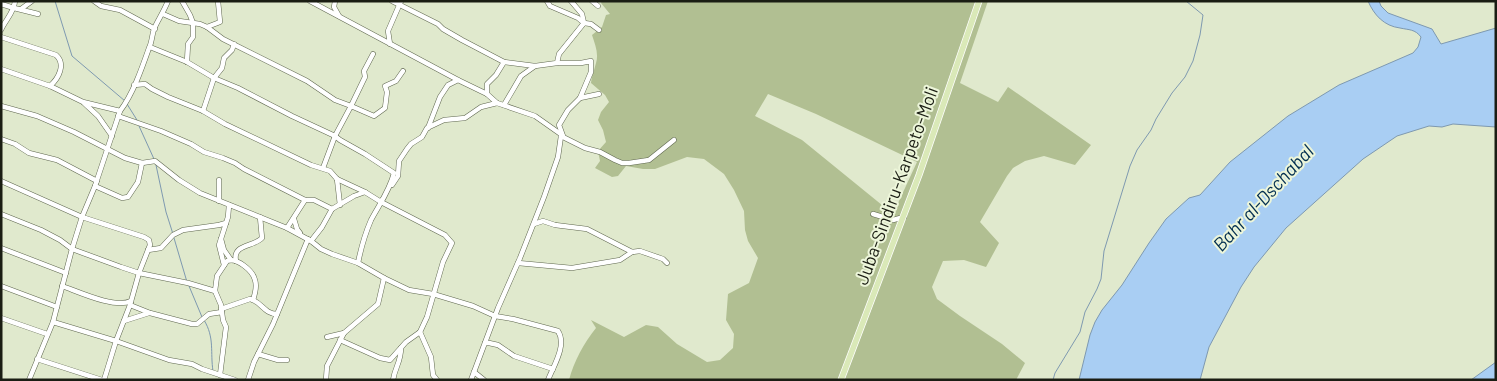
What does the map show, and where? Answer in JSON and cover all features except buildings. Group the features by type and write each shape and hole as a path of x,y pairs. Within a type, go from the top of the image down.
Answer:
{"main road":[{"name":"Juba-Sindiru-Karpeto-Moli","path":"841,380 904,216 979,1"}],"street":[{"path":"1,30 14,8 15,1"},
{"path":"21,9 32,1"},
{"path":"94,1 101,6 120,10 155,29"},
{"path":"29,380 53,322 82,217 96,183 119,113 134,85 150,47 155,29 168,1"},
{"path":"182,1 193,23 193,37 188,44 188,62"},
{"path":"206,27 220,22 218,1"},
{"path":"310,1 488,94 497,103 534,116 562,136 615,160 630,163 649,160 674,140"},
{"path":"335,1 334,6 340,18"},
{"path":"392,1 400,3 438,24 443,30 504,62 535,66 557,63 581,63 593,59 591,72 580,98 568,110 559,125 562,136 558,157 534,224 495,316 471,380"},
{"path":"547,1 550,6 578,18 584,24 591,24 599,30"},
{"path":"571,1 582,14 584,24"},
{"path":"592,1 598,6"},
{"path":"390,44 388,31 400,3"},
{"path":"1,4 38,14"},
{"path":"163,14 179,21 200,24 223,39 308,81 335,100 374,116 385,108 387,92 385,86 396,80 403,71"},
{"path":"557,63 559,54 584,24"},
{"path":"1,37 56,55 60,59 62,65 59,75 50,86"},
{"path":"203,111 214,78 222,68 224,58 232,50 234,44"},
{"path":"150,47 188,62 214,78 335,136 394,173 392,181 362,242 358,262"},
{"path":"323,168 335,136 365,77 364,71 373,54"},
{"path":"488,94 487,84 496,75 504,62"},
{"path":"504,106 521,76 535,66"},
{"path":"1,69 50,86 84,102 119,113 191,144 204,152 229,160 305,200 314,200 332,209"},
{"path":"381,202 398,176 399,161 411,144 422,137 448,85 458,80"},
{"path":"134,85 145,84 168,97 203,111 225,124 330,171 337,179 445,235 452,243 443,262 427,316 420,332 406,342 390,360 380,358 340,340"},
{"path":"580,98 599,94"},
{"path":"84,102 98,116 112,136"},
{"path":"427,128 444,120 465,118 482,107 497,103"},
{"path":"1,106 37,116 125,158 142,164 155,161 179,180 200,193 287,228 332,254 358,262 384,278 409,290 433,294 473,306 495,316 558,331 561,337 560,352 548,380"},
{"path":"1,139 15,144 28,153 51,158 122,198 128,197 138,182 142,164"},
{"path":"337,179 340,204"},
{"path":"219,180 219,201"},
{"path":"1,181 82,217 144,237 150,243 103,380 37,359"},
{"path":"248,380 310,240 322,227 332,209 364,192"},
{"path":"287,228 305,200"},
{"path":"224,265 220,250 221,238 229,205"},
{"path":"1,214 41,230 72,249 139,273 188,283 215,291"},
{"path":"873,214 893,220 904,216"},
{"path":"220,375 226,327 215,291 217,276 224,265 233,260 238,250 258,242 262,238 260,217"},
{"path":"294,219 297,230 303,237"},
{"path":"534,224 543,220 555,224 587,229 632,252"},
{"path":"148,250 161,248 173,235 183,230 226,223"},
{"path":"221,238 224,250 233,260 252,273 255,278 253,300"},
{"path":"1,248 66,273"},
{"path":"518,263 572,268 620,260 632,252 640,251 663,259 667,263"},
{"path":"326,380 327,366 344,333 378,304 384,278"},
{"path":"1,286 57,307"},
{"path":"62,286 100,299 123,304 130,303 150,313 192,324 196,324 209,314 250,300 258,302 268,312 277,314"},
{"path":"124,321 141,314 150,313"},
{"path":"1,318 47,334"},
{"path":"53,322 169,360 192,364 235,380"},
{"path":"420,332 431,357 433,375 437,380"},
{"path":"326,337 344,333"},
{"path":"485,343 498,345 514,356 552,369"},
{"path":"393,380 394,373 401,359 401,347"},
{"path":"258,354 278,360 287,360"},
{"path":"474,372 484,380"}],"green space":[{"path":"602,1 988,1 960,83 998,102 1008,87 1091,145 1075,165 1044,156 1025,161 1013,168 980,222 999,243 986,267 964,260 943,261 932,287 937,299 1002,344 1025,363 1016,380 569,380 580,352 596,328 591,320 624,337 646,325 658,327 677,344 707,362 720,360 733,348 734,334 726,320 728,294 749,283 758,258 748,241 745,230 744,211 734,190 724,174 704,159 687,157 655,169 626,166 618,176 612,177 595,168 600,161 598,151 606,142 598,120 601,112 609,102 605,95 591,83 597,60 592,35 602,27 606,15 610,14 601,3","holes":["768,94 816,114 917,162 893,214 802,140 755,116"]}],"water":[{"name":"Bahr al-Dschabal","path":"1368,1 1379,1 1388,13 1432,29 1441,44 1496,28 1496,127 1453,124 1442,127 1429,126 1397,136 1363,159 1286,228 1254,267 1241,287 1209,347 1200,380 1079,380 1095,322 1166,219 1189,198 1200,195 1230,162 1288,116 1339,85 1413,53 1418,47 1421,37 1419,34 1412,30 1394,27 1384,22 1373,11"},
{"path":"1496,362 1496,380 1471,380"}],"waterway":[{"path":"55,1 72,56 125,101"},
{"path":"1053,380 1055,373 1080,332 1085,312 1101,279 1104,251 1130,166 1137,150 1172,93 1185,77 1193,61 1203,15 1186,1"},
{"path":"127,104 137,120"},
{"path":"139,126 154,159"},
{"path":"156,165 166,212 173,234"},
{"path":"174,238 187,282"},
{"path":"189,286 202,317"},
{"path":"204,320 210,333 213,371"}]}
